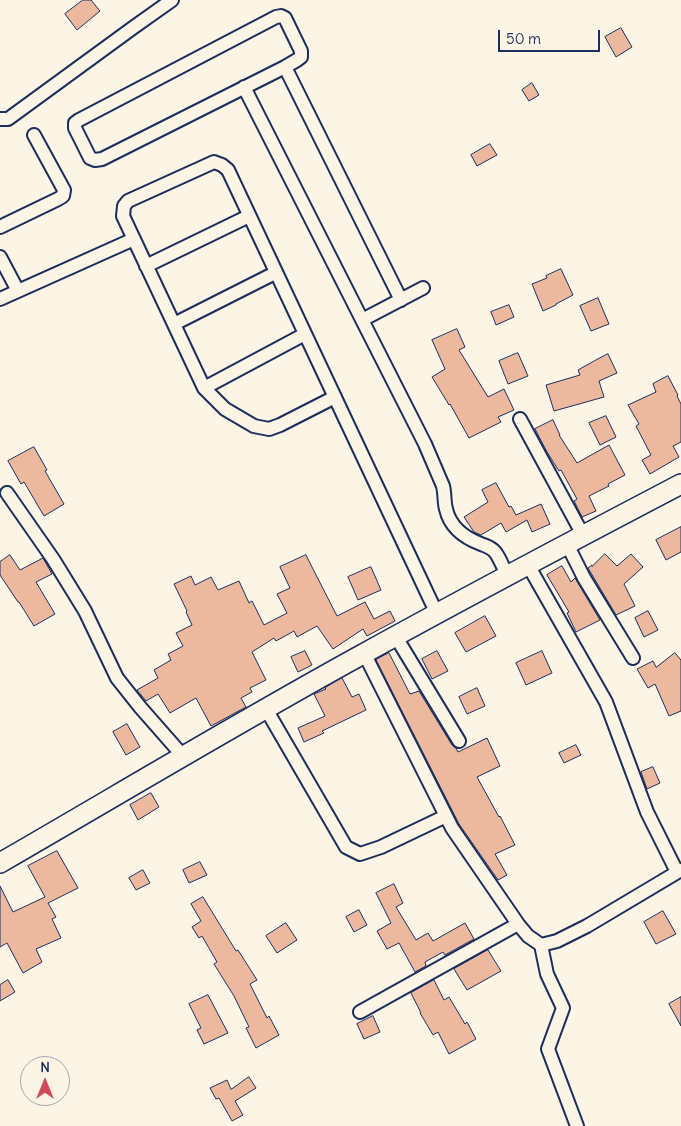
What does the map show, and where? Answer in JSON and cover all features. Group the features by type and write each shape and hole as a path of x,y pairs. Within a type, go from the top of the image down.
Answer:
{"street":[{"path":"0,119 8,119 172,0"},
{"path":"281,16 285,18 301,51 301,56 297,60 244,87 102,159 90,158 75,128 75,123 79,120 276,17 281,16"},
{"path":"285,66 401,300"},
{"path":"244,87 425,444 443,486 446,509 452,521 460,533 494,551 508,576"},
{"path":"0,226 63,196 64,190 34,135"},
{"path":"335,397 269,429 254,426 225,409 204,388 123,216 124,206 128,202 214,162 228,170 275,273 335,397 437,614"},
{"path":"146,266 249,216"},
{"path":"0,299 134,239"},
{"path":"0,257 18,291"},
{"path":"174,324 275,273"},
{"path":"362,320 423,288"},
{"path":"204,388 305,334"},
{"path":"520,419 575,539 584,578 633,658"},
{"path":"0,864 183,756 364,653 681,484"},
{"path":"7,493 85,610 117,678 183,756"},
{"path":"528,564 606,702 647,812 679,871 587,926 557,941 541,945"},
{"path":"396,636 459,741"},
{"path":"364,653 452,828 518,924 528,936 541,945 547,974 563,1008 548,1049 577,1126"},
{"path":"266,709 346,847 360,854 367,852 446,816"},
{"path":"360,1012 518,924"}],"building":[{"path":"83,0 91,0 100,11 77,30 65,14"},
{"path":"621,28 632,47 616,57 605,37"},
{"path":"532,83 539,95 529,101 522,90"},
{"path":"490,144 497,155 477,166 471,155"},
{"path":"561,269 573,295 543,311 532,284 547,278 546,276"},
{"path":"598,298 609,324 591,331 580,306"},
{"path":"509,305 514,317 496,325 491,312"},
{"path":"457,329 465,347 459,350 488,397 504,389 514,410 498,417 501,422 469,438 432,377 445,369 432,340"},
{"path":"518,353 528,376 508,384 499,361"},
{"path":"608,354 617,373 599,381 604,397 554,411 546,385 580,375 578,370"},
{"path":"668,376 681,404 681,442 673,446 679,457 650,474 642,460 651,455 636,426 639,424 628,405 656,392 653,384"},
{"path":"606,416 616,437 600,445 589,423"},
{"path":"553,420 559,435 577,463 609,445 625,475 589,496 596,511 582,517 574,501 577,499 561,470 559,471 547,452 535,429"},
{"path":"34,447 64,504 44,516 24,482 21,484 8,461"},
{"path":"496,483 509,507 511,506 516,515 541,504 550,524 532,532 527,520 506,532 501,523 481,535 474,532 464,517 488,502 482,490"},
{"path":"681,527 681,552 666,560 656,540"},
{"path":"605,554 617,566 631,554 643,567 624,584 635,606 616,615 588,568"},
{"path":"10,555 20,570 43,558 52,574 36,582 55,614 34,626 0,575 0,562"},
{"path":"306,555 337,616 365,602 374,619 390,611 395,621 367,636 363,629 333,649 317,626 297,637 294,631 276,641 274,638 252,652 266,680 250,688 252,692 241,698 246,707 211,726 196,698 170,713 158,694 146,701 137,690 158,678 154,670 171,660 168,654 183,646 176,633 192,625 174,584 191,576 195,585 211,577 218,590 239,581 249,603 252,601 264,625 287,613 277,594 290,588 280,567"},
{"path":"562,566 571,582 575,578 600,620 576,632 567,613 569,612 547,575"},
{"path":"371,567 381,590 358,600 348,577"},
{"path":"648,611 658,630 644,637 635,618"},
{"path":"485,616 496,636 466,652 455,633"},
{"path":"305,651 312,665 298,672 291,657"},
{"path":"437,651 448,671 432,679 422,659"},
{"path":"542,651 552,673 526,685 516,663"},
{"path":"389,653 410,694 419,691 458,752 487,738 500,766 477,777 515,845 495,854 507,875 498,880 459,824 376,660"},
{"path":"675,653 681,660 681,711 669,716 655,684 648,688 637,669 653,661 656,667"},
{"path":"342,678 352,697 359,694 366,710 322,731 324,733 304,742 298,728 325,716 314,694 326,689"},
{"path":"477,688 485,706 467,714 459,697"},
{"path":"127,724 140,747 126,755 113,732"},
{"path":"576,745 581,755 564,763 559,753"},
{"path":"653,767 660,783 647,789 641,772"},
{"path":"151,793 159,807 138,820 130,805"},
{"path":"57,851 78,888 48,903 56,917 52,919 61,938 36,949 42,962 23,973 7,943 0,947 0,886 13,912 45,897 28,866"},
{"path":"200,862 207,875 189,883 183,870"},
{"path":"143,870 150,883 136,890 129,878"},
{"path":"394,884 403,903 396,907 416,940 428,933 433,941 465,923 474,939 445,955 443,952 425,962 426,966 415,972 399,943 387,949 377,931 391,923 376,893"},
{"path":"203,897 236,951 238,950 257,980 250,984 267,1018 269,1016 279,1035 256,1048 246,1028 249,1027 234,996 214,964 217,962 202,936 199,938 192,927 201,921 191,904"},
{"path":"359,910 367,925 354,932 346,917"},
{"path":"663,911 676,934 656,944 644,922"},
{"path":"286,923 297,940 277,953 266,936"},
{"path":"488,950 501,971 467,990 454,969"},
{"path":"8,980 15,992 0,1001 0,985"},
{"path":"434,980 444,1000 449,997 465,1024 467,1022 476,1039 449,1054 438,1032 433,1035 411,993"},
{"path":"208,995 228,1033 204,1044 197,1030 201,1028 189,1004"},
{"path":"681,997 681,1026 669,1004"},
{"path":"373,1016 380,1032 364,1039 357,1024"},
{"path":"249,1077 256,1088 235,1101 243,1115 232,1121 219,1098 216,1099 210,1088 227,1080 231,1089"}]}
